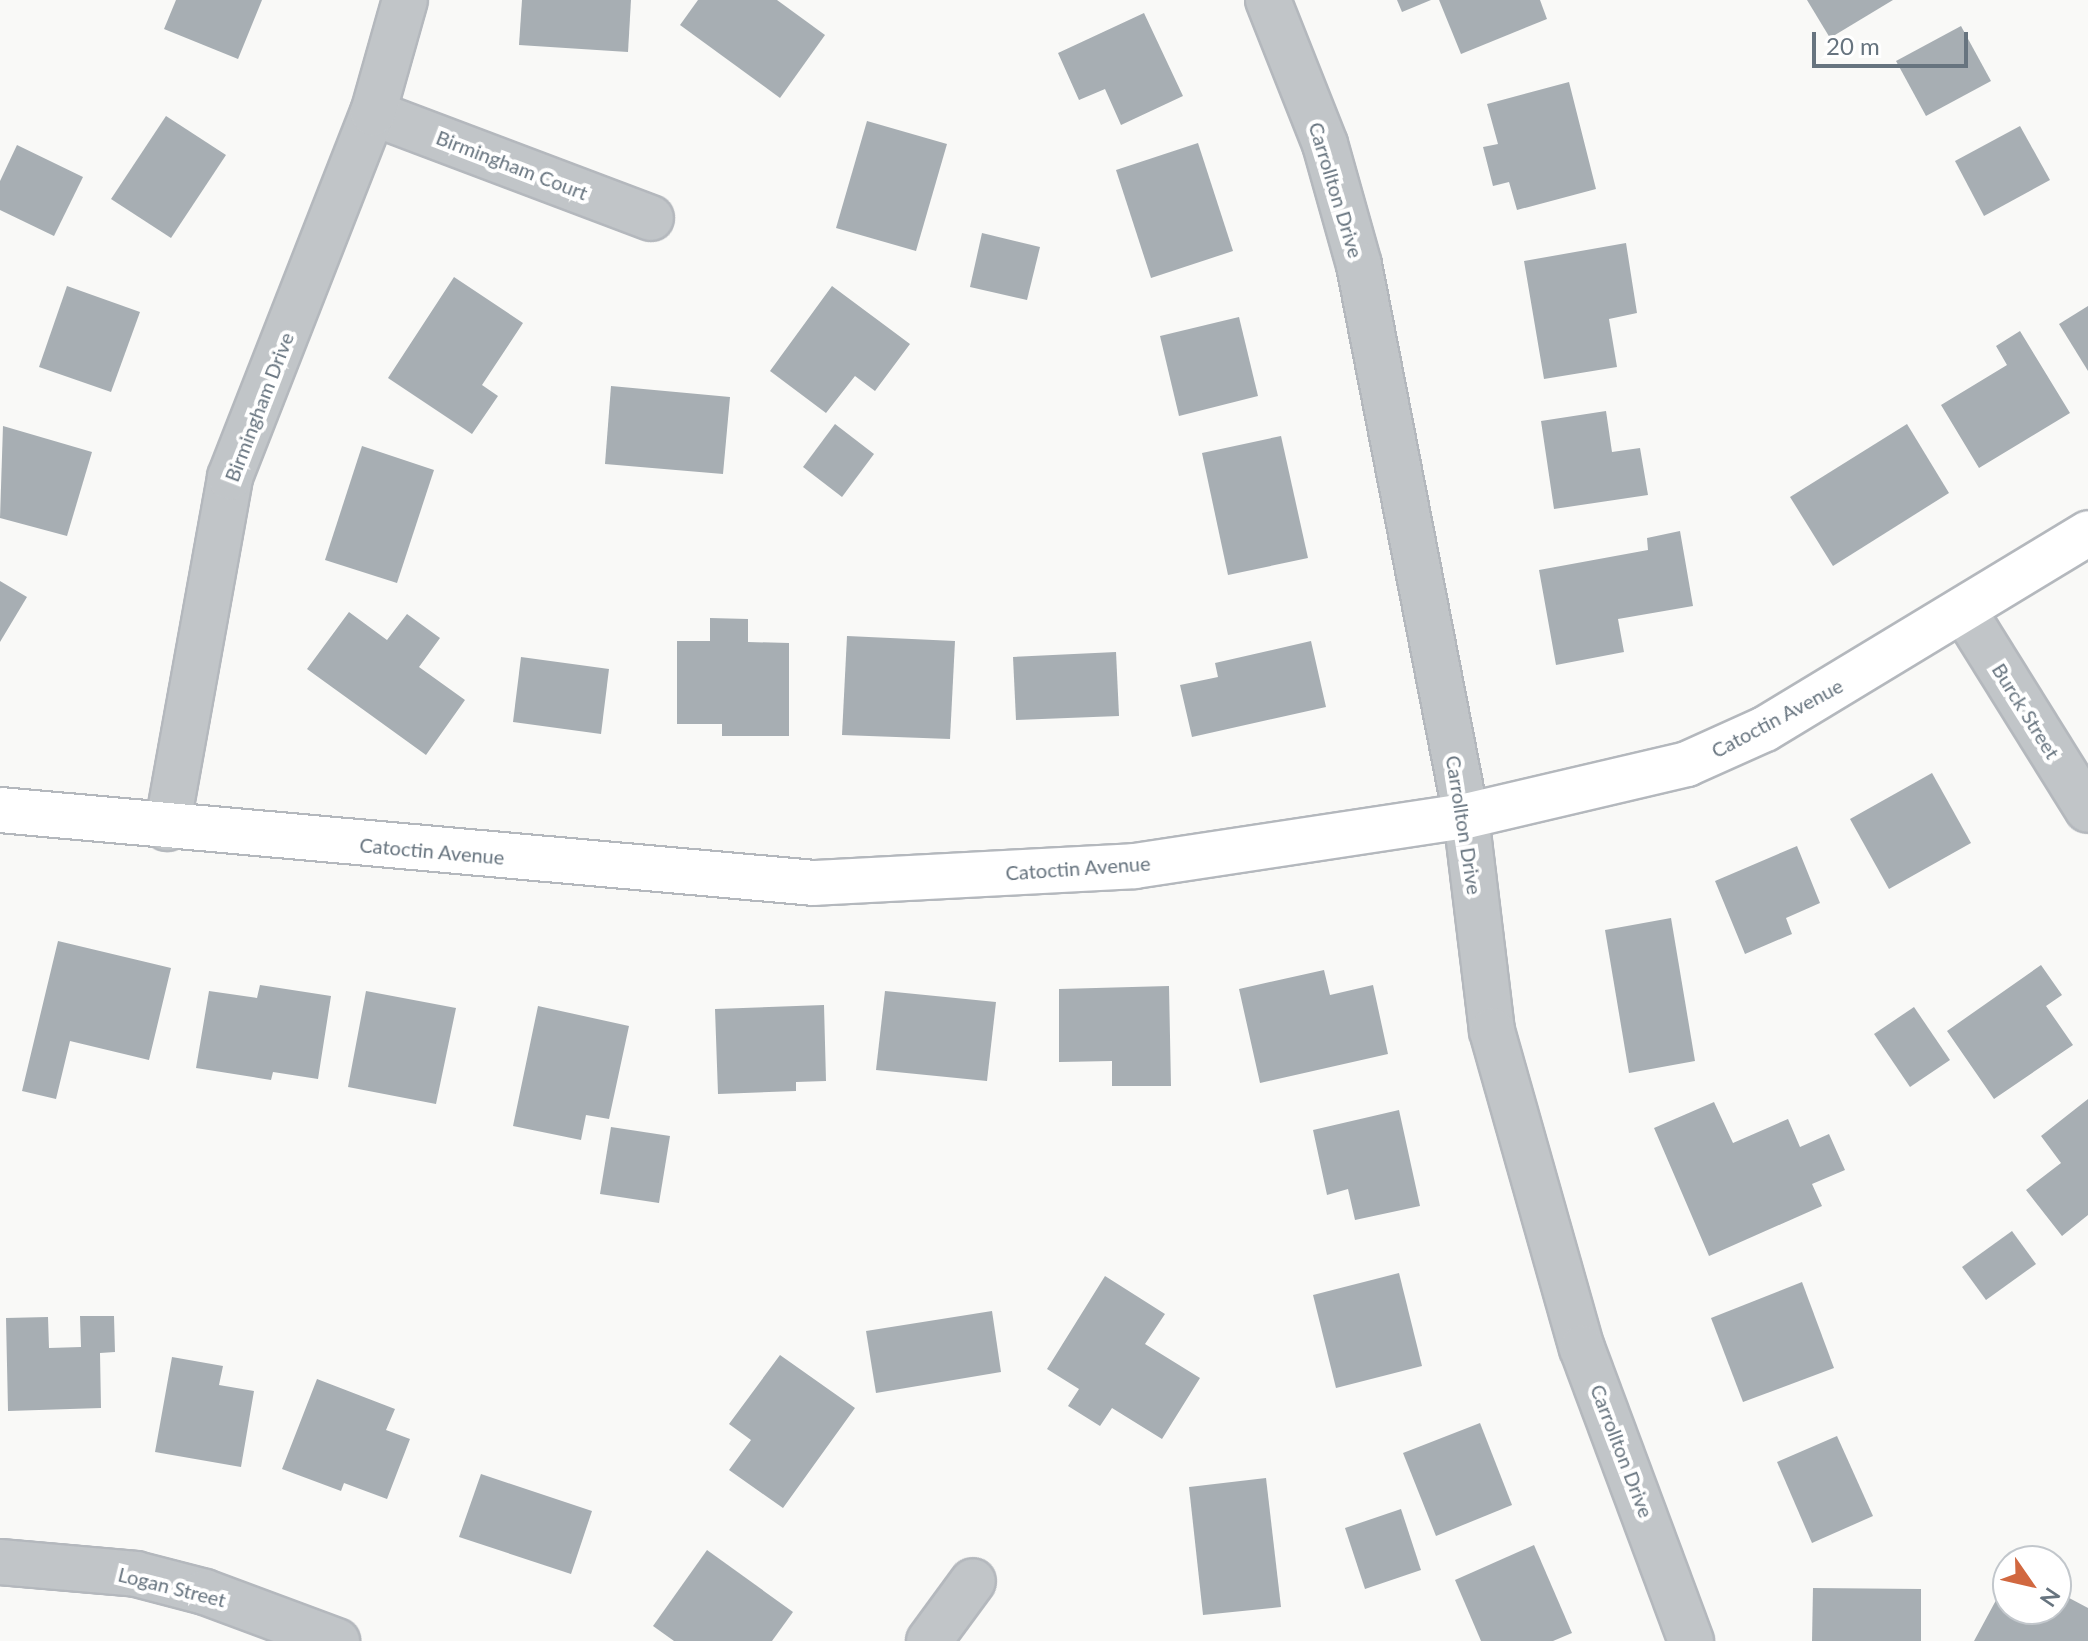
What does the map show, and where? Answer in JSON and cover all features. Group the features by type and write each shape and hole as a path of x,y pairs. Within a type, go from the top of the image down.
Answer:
{"street":[{"name":"Birmingham Drive","path":"167,828 230,477 373,113 405,0"},
{"name":"Carrollton Drive","path":"1268,0 1325,144 1359,265 1466,816 1492,1031 1582,1348 1691,1641"},
{"name":"Birmingham Court","path":"373,113 651,218"},
{"name":"Catoctin Avenue","path":"0,810 167,828 814,883 1135,866 1466,816 1687,764 1765,729 2088,533"},
{"name":"Burck Street","path":"1964,611 2088,810"},
{"name":"Logan Street","path":"0,1562 136,1574 205,1592 337,1641"},
{"path":"929,1641 973,1581"}],"building":[{"path":"176,0 262,0 238,59 164,29"},
{"path":"522,0 631,0 628,52 519,45"},
{"path":"698,0 777,0 825,35 780,98 680,25"},
{"path":"1397,0 1431,0 1402,12"},
{"path":"1439,0 1540,0 1547,19 1461,54"},
{"path":"1807,0 1893,0 1830,38"},
{"path":"1144,13 1183,96 1121,125 1105,89 1079,100 1058,53"},
{"path":"1961,26 1991,81 1926,116 1896,61"},
{"path":"1569,82 1596,189 1517,210 1509,182 1493,186 1483,147 1498,144 1487,104"},
{"path":"166,116 226,155 171,238 111,199"},
{"path":"867,121 947,144 916,251 836,228"},
{"path":"2020,126 2050,180 1984,216 1955,161"},
{"path":"1198,143 1233,251 1151,278 1116,170"},
{"path":"17,145 83,177 54,236 0,210 0,181"},
{"path":"982,233 1040,247 1027,300 970,287"},
{"path":"1626,243 1637,313 1609,319 1617,367 1544,379 1524,261"},
{"path":"454,277 523,323 482,385 498,396 472,434 388,378"},
{"path":"67,286 140,312 111,392 39,367"},
{"path":"832,286 910,344 875,391 855,376 826,413 770,371"},
{"path":"2088,306 2088,371 2059,324"},
{"path":"1239,317 1258,396 1179,416 1160,336"},
{"path":"2020,331 2070,413 1979,468 1941,405 2007,365 1996,346"},
{"path":"611,386 730,397 723,474 605,464"},
{"path":"1606,411 1612,452 1640,448 1648,495 1554,509 1541,421"},
{"path":"835,424 874,454 842,497 803,467"},
{"path":"1907,424 1949,493 1833,566 1790,497"},
{"path":"3,426 92,452 67,536 0,518"},
{"path":"1281,436 1308,558 1228,575 1202,453"},
{"path":"362,446 434,470 397,583 325,560"},
{"path":"1680,531 1693,606 1618,619 1624,652 1556,665 1539,570 1648,550 1647,538"},
{"path":"0,581 27,597 0,642"},
{"path":"349,612 387,640 407,614 440,638 419,667 465,700 426,755 307,669"},
{"path":"710,618 748,619 748,642 789,643 789,736 722,736 722,724 677,724 677,641 710,641"},
{"path":"847,636 955,641 950,739 842,735"},
{"path":"1311,641 1326,707 1192,737 1180,685 1218,677 1215,663"},
{"path":"1116,652 1119,716 1016,720 1013,657"},
{"path":"521,657 609,669 601,734 513,722"},
{"path":"1932,773 1971,843 1889,889 1850,819"},
{"path":"1797,846 1820,903 1786,918 1792,934 1745,954 1715,881"},
{"path":"1671,918 1695,1061 1629,1073 1605,930"},
{"path":"58,941 171,968 149,1060 70,1041 56,1099 22,1091"},
{"path":"2041,965 2062,995 2046,1006 2073,1045 1994,1099 1947,1031"},
{"path":"1324,970 1330,995 1373,985 1388,1054 1260,1083 1239,989"},
{"path":"260,985 331,996 318,1079 273,1072 271,1080 196,1068 209,991 257,998"},
{"path":"1169,986 1171,1086 1112,1086 1112,1061 1059,1062 1059,989"},
{"path":"366,991 456,1008 436,1104 348,1087"},
{"path":"885,991 996,1002 987,1081 876,1070"},
{"path":"824,1005 826,1081 796,1082 796,1091 718,1094 715,1009"},
{"path":"538,1006 629,1026 609,1119 586,1115 581,1140 513,1126"},
{"path":"1914,1007 1950,1060 1910,1087 1874,1034"},
{"path":"2088,1099 2088,1215 2062,1236 2026,1190 2061,1163 2041,1136"},
{"path":"1714,1102 1733,1143 1788,1119 1800,1147 1829,1134 1845,1170 1812,1184 1822,1206 1709,1256 1654,1128"},
{"path":"1399,1110 1420,1206 1355,1220 1348,1189 1327,1195 1313,1130"},
{"path":"611,1127 670,1136 659,1203 600,1194"},
{"path":"2012,1231 2036,1264 1986,1300 1962,1267"},
{"path":"1399,1273 1422,1366 1336,1388 1313,1295"},
{"path":"1105,1276 1165,1314 1145,1344 1200,1378 1162,1439 1112,1408 1100,1426 1068,1406 1079,1389 1047,1369"},
{"path":"1802,1282 1834,1368 1743,1402 1711,1318"},
{"path":"992,1311 1001,1372 876,1393 866,1331"},
{"path":"80,1316 114,1316 115,1352 100,1353 101,1408 8,1411 6,1318 48,1317 49,1348 81,1347"},
{"path":"780,1355 855,1408 783,1508 729,1470 751,1440 729,1424"},
{"path":"172,1357 223,1366 219,1385 254,1391 241,1467 155,1452"},
{"path":"317,1379 395,1409 386,1430 410,1439 387,1499 344,1483 341,1491 282,1469"},
{"path":"1480,1423 1512,1505 1436,1536 1403,1453"},
{"path":"1837,1436 1873,1516 1812,1543 1777,1462"},
{"path":"481,1474 592,1511 571,1574 459,1537"},
{"path":"1266,1478 1281,1607 1203,1615 1189,1487"},
{"path":"1401,1509 1421,1570 1365,1589 1345,1528"},
{"path":"1534,1545 1572,1633 1553,1641 1481,1641 1455,1580"},
{"path":"707,1550 793,1612 772,1641 674,1641 653,1626"},
{"path":"1813,1588 1921,1589 1921,1641 1812,1641"},
{"path":"2072,1600 2088,1608 2088,1641 1974,1641 1992,1608 1992,1625 2072,1625"}]}
